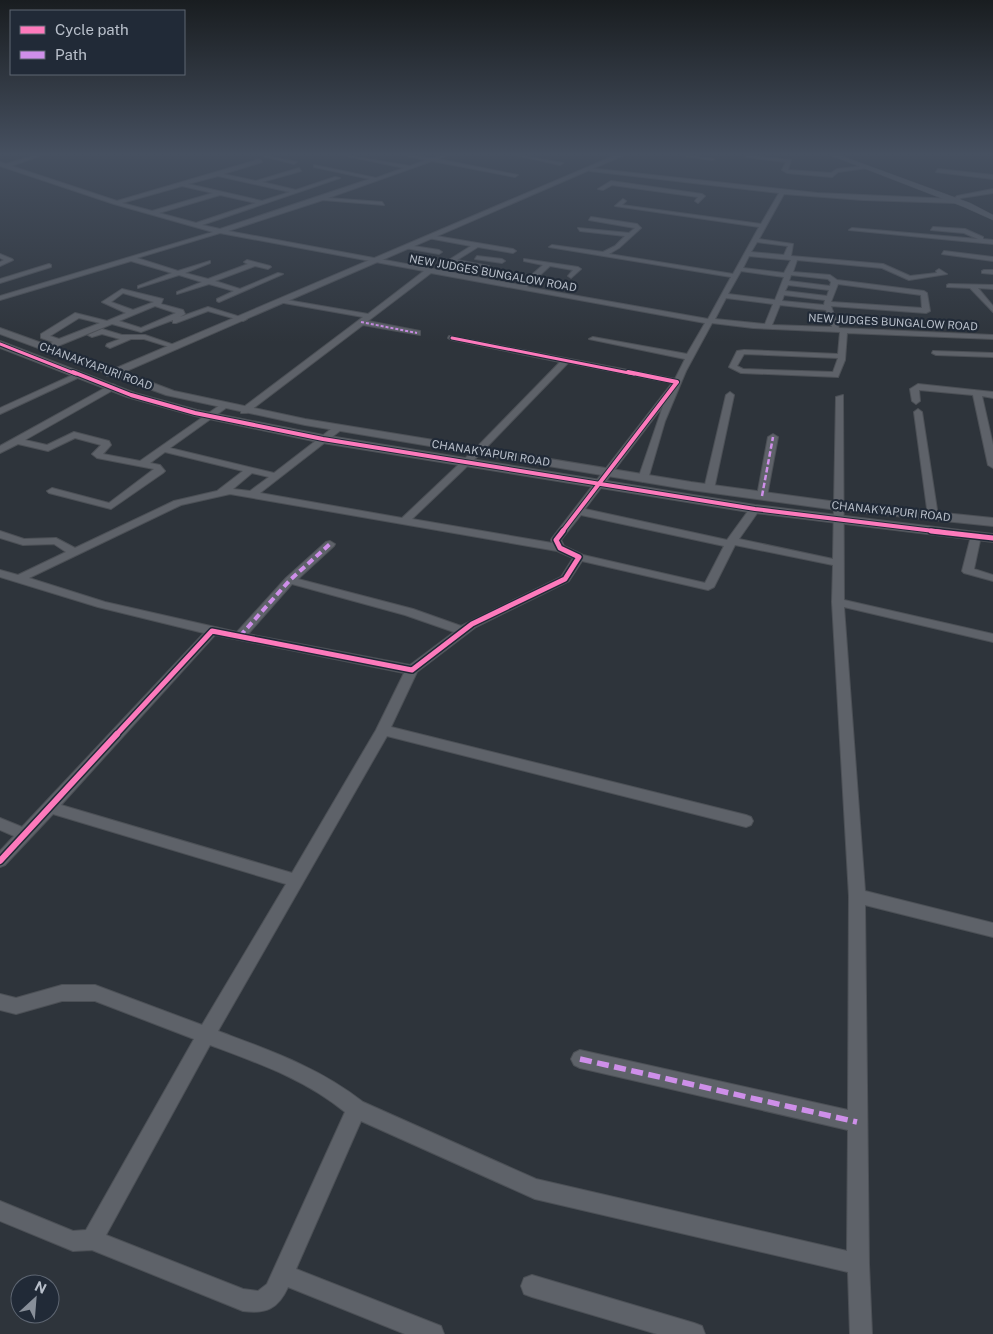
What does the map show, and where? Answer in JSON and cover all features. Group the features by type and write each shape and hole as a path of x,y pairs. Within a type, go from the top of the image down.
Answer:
{"street":[{"name":"NEW JUDGES BUNGALOW ROAD","path":"168,217 218,231 373,261 429,271 499,280 523,286 554,288 710,321 768,326 993,337"},
{"path":"196,225 219,217"},
{"path":"1,297 262,217"},
{"path":"94,380 243,319 476,217"},
{"path":"692,217 763,226"},
{"path":"644,478 661,421 677,382 768,217"},
{"path":"591,219 637,226 638,228 618,248 604,254"},
{"path":"580,229 630,235"},
{"path":"933,229 965,231 992,243"},
{"path":"852,230 992,243"},
{"path":"430,237 513,250"},
{"path":"755,240 791,245 786,277 768,326"},
{"path":"477,245 451,261 487,267"},
{"path":"598,245 618,248"},
{"path":"552,246 735,276"},
{"path":"407,247 439,252"},
{"path":"944,253 993,259"},
{"path":"747,254 883,266 909,278 944,274 940,271"},
{"path":"460,255 502,262"},
{"path":"0,256 10,260 0,264"},
{"path":"129,258 240,291"},
{"path":"526,260 578,270 571,276"},
{"path":"244,261 268,267"},
{"path":"140,287 208,262"},
{"path":"179,293 254,264"},
{"path":"523,286 548,264"},
{"path":"0,281 50,266"},
{"path":"723,296 776,303 828,304 926,311 924,293 848,280 834,285 739,269"},
{"path":"884,270 905,282 912,291"},
{"path":"244,410 429,271"},
{"path":"4,272 28,282"},
{"path":"984,272 993,272"},
{"path":"219,300 280,274"},
{"path":"834,285 828,304 840,330 841,356 839,371 835,375 741,371 733,367 740,353 744,352 841,356"},
{"path":"949,286 993,287"},
{"path":"972,286 993,310"},
{"path":"890,308 893,289"},
{"path":"53,347 155,304 160,301 122,291 106,302 133,313"},
{"path":"780,292 828,304"},
{"path":"284,301 368,316"},
{"path":"53,347 44,336 74,316 82,315 141,330 181,314 180,312 155,304"},
{"path":"150,332 205,309 243,319"},
{"path":"360,322 417,333"},
{"name":"CHANAKYAPURI ROAD","path":"0,331 53,347 115,373 170,393 223,406 338,428 762,496 837,513 933,516 993,522"},
{"path":"53,347 102,331 130,337 145,337 176,347"},
{"path":"110,346 130,337"},
{"path":"452,338 677,382"},
{"path":"593,339 690,357"},
{"path":"971,343 980,355"},
{"path":"0,344 131,395 210,416 323,439 755,509 837,513 993,538"},
{"path":"936,354 993,355"},
{"path":"404,521 463,463 478,451 566,360"},
{"path":"0,411 80,375"},
{"path":"560,548 556,540 606,472 677,382"},
{"path":"0,450 112,387"},
{"path":"916,401 914,389 918,387 993,395"},
{"path":"977,394 991,445 993,465"},
{"path":"709,489 730,395"},
{"path":"840,397 837,513 838,602 857,896 858,1264 861,1334"},
{"path":"142,464 223,406"},
{"path":"918,412 933,516"},
{"path":"982,416 993,417"},
{"path":"254,494 338,428"},
{"path":"17,441 48,448 69,437 78,436 106,443 97,454 100,456 157,467 160,471 111,506 52,491"},
{"path":"762,496 773,437"},
{"path":"163,449 276,476"},
{"path":"220,493 250,470"},
{"path":"19,579 178,503 230,491 560,548 578,557 708,587 732,543 755,509"},
{"path":"578,511 838,563"},
{"path":"0,534 23,542 56,541 74,553"},
{"path":"976,536 968,571 993,578"},
{"path":"240,636 290,580 330,544"},
{"path":"92,1240 206,1035 383,730 412,670 472,624 565,579 578,557"},
{"path":"0,573 102,605 240,636 412,670"},
{"path":"290,580 409,612 463,631"},
{"path":"838,602 993,638"},
{"path":"0,861 212,630"},
{"path":"383,730 746,821"},
{"path":"49,807 296,881"},
{"path":"0,824 25,834"},
{"path":"857,896 993,930"},
{"path":"0,1002 16,1006 62,993 95,993 291,1067 334,1091 356,1109 535,1188 858,1264"},
{"path":"580,1060 858,1122"},
{"path":"0,1211 73,1241 92,1240 243,1300 261,1302 275,1292 356,1109"},
{"path":"283,1274 433,1334"},
{"path":"532,1286 694,1334"}],"marked path":[{"path":"361,322 417,333"},
{"path":"762,496 773,437"},
{"path":"240,636 290,580 330,544"},
{"path":"580,1059 857,1122"}],"cycle path":[{"path":"0,861 212,631 412,670 472,624 565,579 579,557 560,548 556,540 677,382 452,338"},
{"path":"0,344 131,395 195,413 323,439 755,509 993,538"}]}
